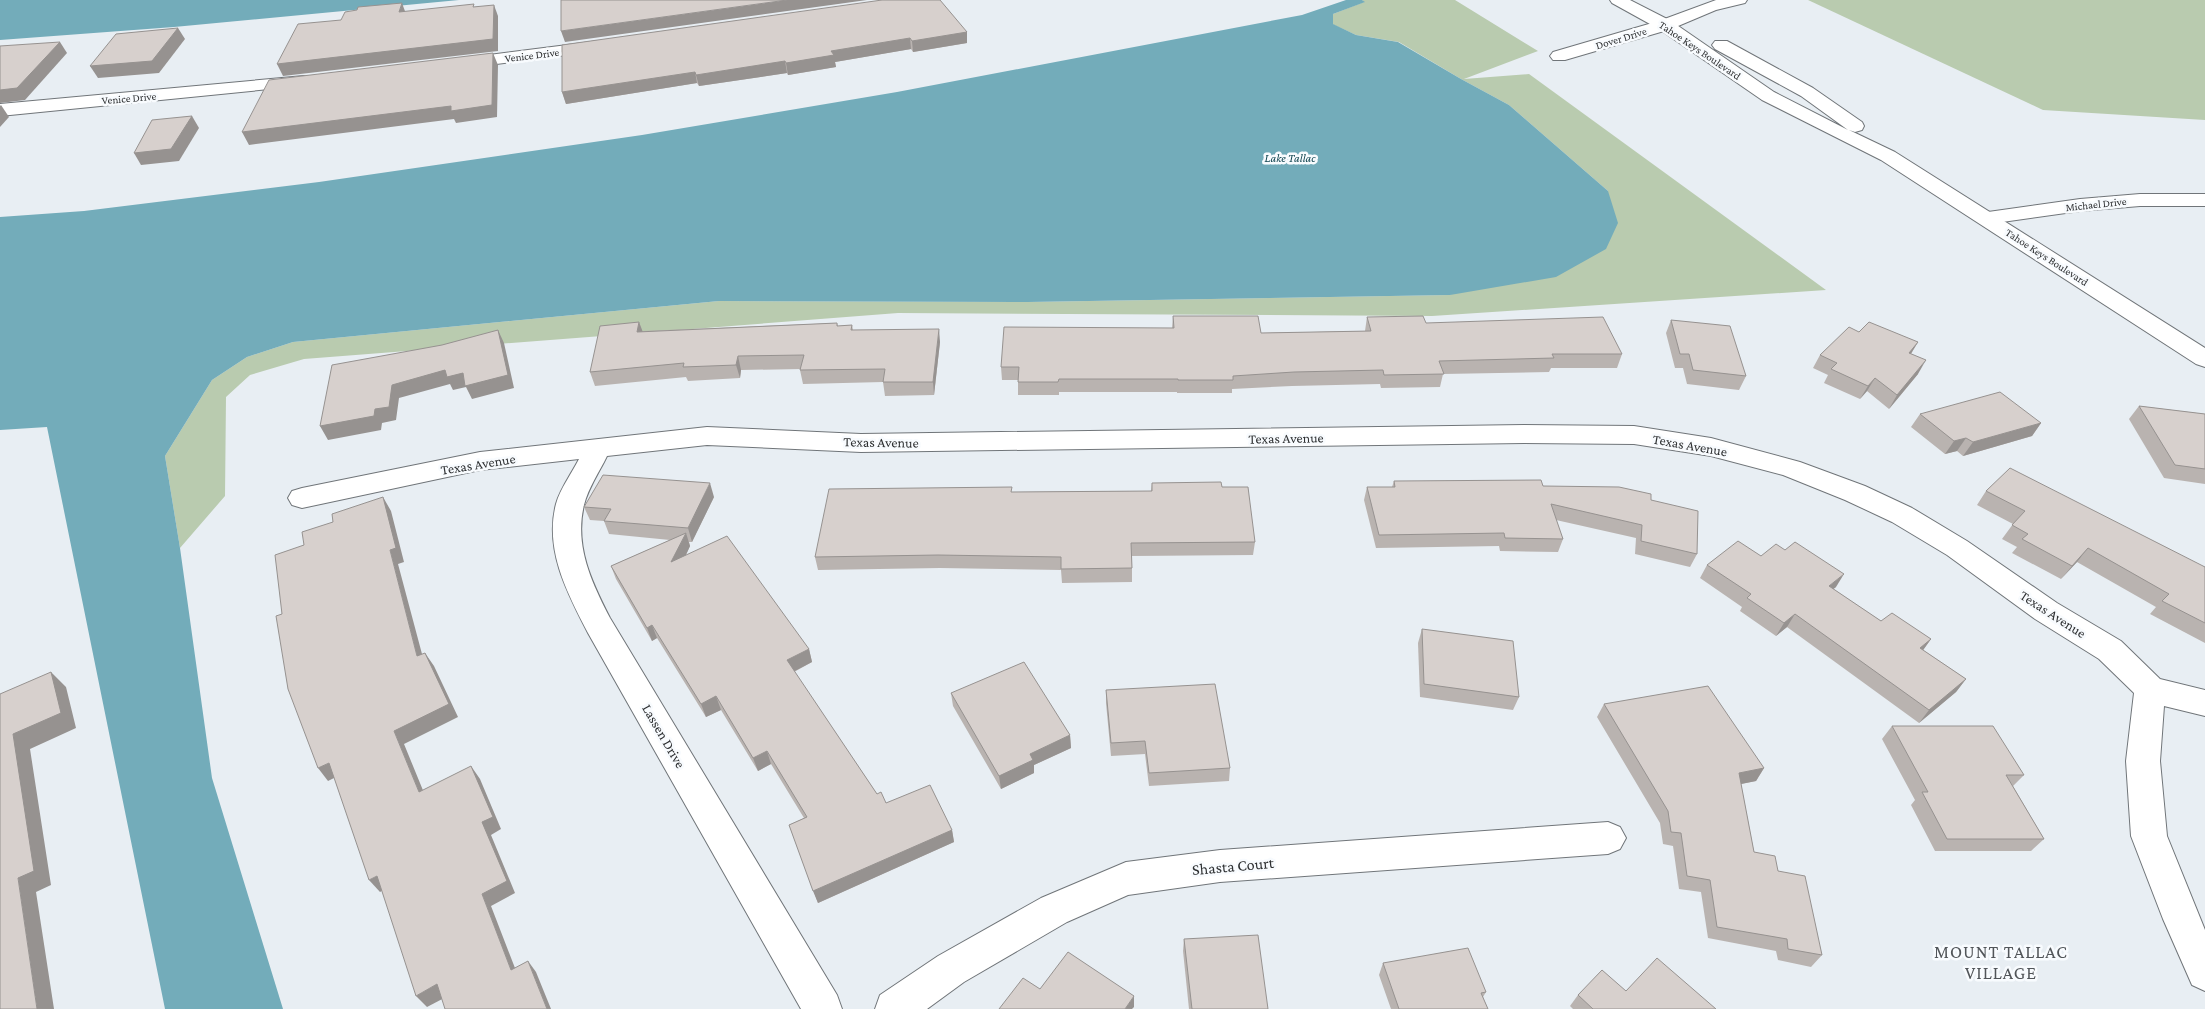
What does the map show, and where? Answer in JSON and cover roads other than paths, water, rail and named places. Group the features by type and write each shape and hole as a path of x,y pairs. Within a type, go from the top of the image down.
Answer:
{"street":[{"name":"Tahoe Keys Boulevard","path":"1618,0 1670,22"},
{"name":"Tahoe Keys Boulevard","path":"1639,0 1768,96 1888,156 1988,218 2205,359"},
{"name":"Dover Drive","path":"1560,56 1670,22 1711,6 1738,0"},
{"name":"Venice Drive","path":"439,66 614,44"},
{"name":"Venice Drive","path":"0,110 320,79"},
{"name":"Michael Drive","path":"1988,218 2080,205 2140,200 2205,200"},
{"name":"Texas Avenue","path":"302,498 480,461 707,436 861,443 1524,434 1634,435 1701,445 1791,468 1856,493 1902,515 1957,548 2046,611 2110,650 2150,689 2205,703"},
{"name":"Lassen Drive","path":"597,449 570,504 567,540 576,580 599,625 824,1009"},
{"path":"2150,689 2143,760 2149,836 2181,919 2205,972"},
{"name":"Shasta Court","path":"894,1009 951,968 1054,910 1126,879 1220,866 1608,838"}],"water":[{"path":"0,0 459,0 174,27 0,40"},
{"name":"Lake Tallac","path":"1346,0 1362,0 1365,2 1333,14 1333,24 1356,35 1398,42 1509,105 1608,191 1618,223 1606,249 1556,277 1450,295 1028,302 719,301 293,342 247,357 212,380 165,456 180,548 212,778 283,1009 165,1009 47,427 0,430 0,217 84,211 319,182 642,135 897,92 1302,15"}],"district":[{"name":"MOUNT TALLAC VILLAGE","path":"2001,962"}]}
